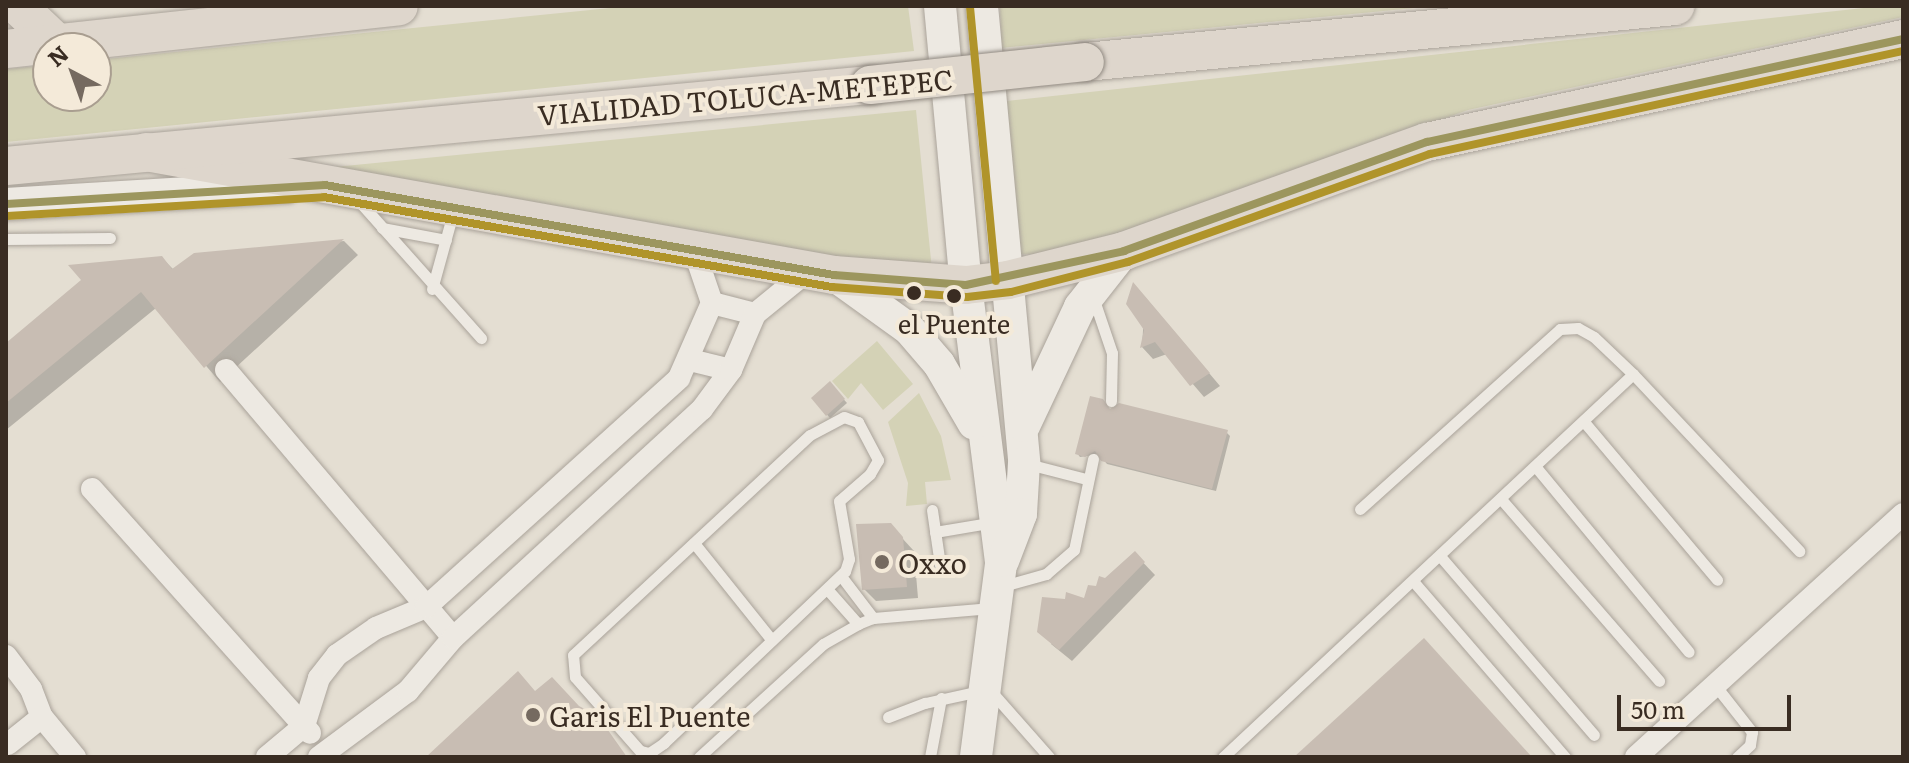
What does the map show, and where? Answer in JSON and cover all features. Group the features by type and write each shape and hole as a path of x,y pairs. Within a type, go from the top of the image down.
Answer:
{"highway":[{"path":"18,6 45,32"},
{"path":"123,37 159,6"},
{"path":"112,38 399,6"},
{"name":"VIALIDAD TOLUCA-METEPEC","path":"6,166 1675,6"},
{"path":"146,152 338,187 450,224 694,250 822,272 966,285 1008,280 1124,251 1427,142 1903,39"},
{"path":"6,49 32,46"}],"main road":[{"path":"940,6 966,285 1001,586"},
{"path":"976,757 989,689 1001,586 1021,514 1024,463 982,6"},
{"path":"6,204 338,187"},
{"path":"1022,429 1090,289 1124,251"},
{"path":"822,272 909,329 958,392 984,442"}],"street":[{"path":"267,757 304,726 319,678 337,655 376,628 426,607 669,389 690,360 712,303 694,250"},
{"path":"92,489 304,726 323,754 379,717 453,638 702,409 731,370 755,314 822,272"},
{"path":"712,303 755,314"},
{"path":"690,360 731,370"},
{"path":"226,370 453,638"},
{"path":"1636,757 1903,514"},
{"path":"6,656 31,689 42,717 75,757"},
{"path":"10,748 42,717"}],"lane":[{"path":"338,187 382,228 432,289 481,338"},
{"path":"382,228 450,224 432,289"},
{"path":"6,239 110,238"},
{"path":"1090,289 1112,353 1111,401"},
{"path":"1360,509 1560,329 1578,328 1594,337 1633,374 1799,551"},
{"path":"1223,757 1585,423 1633,374"},
{"path":"850,418 874,445 878,460 870,474 839,501 849,559 841,576 649,753 640,751 575,677 573,655 810,435 850,418"},
{"path":"1585,423 1717,580"},
{"path":"699,757 823,644 858,624 1046,574 1074,550 1086,479 1093,459"},
{"path":"1024,463 1086,479"},
{"path":"1535,466 1689,652"},
{"path":"1501,499 1659,681"},
{"path":"932,510 940,565"},
{"path":"935,532 995,522"},
{"path":"694,543 771,639"},
{"path":"1440,556 1594,735"},
{"path":"841,576 873,618"},
{"path":"1413,581 1565,757"},
{"path":"827,589 858,624"},
{"path":"1715,685 1752,732 1750,745 1737,757"},
{"path":"888,717 941,698 989,689 1049,757"},
{"path":"930,757 941,698"}],"shaded area":[{"path":"630,6 908,6 914,51 6,142 6,69 32,67 32,112 112,112 112,58"},
{"path":"1000,6 1435,6 1001,48"},
{"path":"1903,6 1903,17 1468,110 1077,248 1045,255 1013,254 1007,101"},
{"path":"916,110 932,270 906,271 304,170"},
{"path":"877,341 913,384 883,410 861,383 848,399 832,381"},
{"path":"919,393 941,436 951,480 925,482 927,504 906,506 908,483 888,422"}],"building":[{"path":"344,239 204,368 141,292 6,403 6,343 81,280 68,265 162,256 172,269 194,253"},
{"path":"1133,282 1210,373 1190,386 1155,342 1140,348 1144,330 1126,304"},
{"path":"830,381 845,399 826,416 811,398"},
{"path":"1090,396 1103,399 1110,409 1119,403 1228,430 1212,489 1101,461 1095,451 1085,457 1075,454"},
{"name":"Oxxo","path":"891,523 903,537 907,587 862,590 856,524"},
{"path":"1135,551 1145,562 1059,650 1037,632 1042,597 1065,599 1066,592 1084,598 1088,585 1096,586 1099,576 1105,578"},
{"path":"1424,638 1532,757 1294,757"},
{"name":"Garis El Puente","path":"518,671 535,691 552,677 579,706 598,716 627,757 426,757"}],"transit line":[{"path":"970,7 996,281"},
{"path":"6,204 325,185 834,275 966,285 1124,251 1427,142 1903,39"},
{"path":"7,216 324,197 832,287 967,297 1011,292 1128,262 1430,154 1903,51"}],"place":[{"name":"el Puente","path":"954,296"},
{"name":"Oxxo","path":"882,562"},
{"name":"Garis El Puente","path":"533,715"}]}
